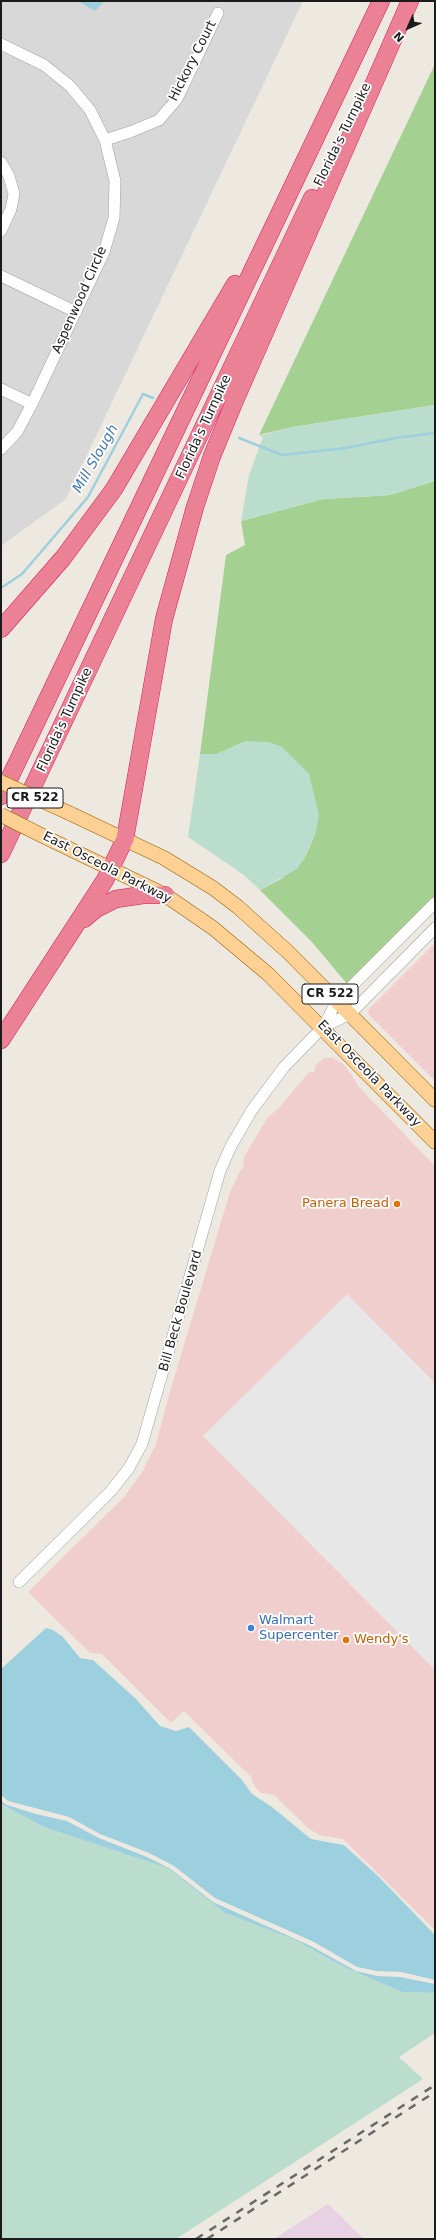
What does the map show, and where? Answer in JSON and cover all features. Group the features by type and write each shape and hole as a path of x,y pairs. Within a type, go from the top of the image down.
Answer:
{"highway":[{"name":"Florida's Turnpike","path":"1,796 381,1"},
{"name":"Florida's Turnpike","path":"1,854 409,1"},
{"path":"1,1040 111,869 125,839 164,619 194,507 212,456 233,404 409,1"},
{"path":"1,629 63,558 114,489 250,256 283,205"},
{"path":"73,928 96,909 116,899 143,894 165,895"}],"main road":[{"name":"CR 522","path":"1,782 125,839 184,870 238,907 269,934 435,1100"},
{"name":"East Osceola Parkway","path":"1,815 165,895 213,928 263,969 323,1027 435,1142"}],"street":[{"name":"Hickory Court","path":"105,140 159,120 176,99 218,13"},
{"name":"Aspenwood Circle","path":"1,44 44,65 70,86 90,110 105,140 115,181 114,218 104,252 32,404 17,432 1,449"},
{"path":"1,162 9,176 14,194 11,209 1,231"},
{"path":"1,276 76,312"},
{"path":"1,389 32,404"},
{"name":"Bill Beck Boulevard","path":"19,1582 111,1491 129,1468 142,1444 220,1171 245,1121 271,1083 290,1059 323,1027 337,1001 435,902"},
{"name":"Bill Beck Boulevard","path":"323,1027 350,1014 435,928"}],"shaded area":[{"path":"1,1 303,1 66,499 1,546"},
{"path":"435,943 435,1081 369,1015 368,1010"},
{"path":"324,1058 333,1058 343,1064 359,1087 435,1166 435,1930 343,1839 319,1835 308,1828 274,1795 261,1793 255,1787 251,1777 184,1711 171,1723 102,1654 90,1653 28,1592 124,1497 143,1471 156,1444 169,1395 230,1192 240,1171 243,1169 244,1157 267,1118 280,1107 309,1072 314,1072 316,1065"},
{"path":"347,1294 435,1383 435,1670 203,1436"},
{"path":"328,2204 364,2239 274,2239"}],"green space":[{"path":"435,64 435,405 293,427 259,435"},
{"path":"435,405 435,481 390,495 323,499 241,521 249,475 263,437 259,436 293,427"},
{"path":"435,481 435,896 347,984 312,942 260,890 281,879 304,859 311,844 316,831 309,774 246,741 217,754 200,754 226,555 245,545 241,521 323,499 390,495"},
{"path":"246,741 269,742 282,747 309,774 319,815 316,831 304,859 297,869 260,890 244,875 188,837 200,754 217,754"},
{"path":"1,1804 44,1827 169,1868 225,1913 295,1940 344,1967 402,1992 435,1993 435,2033 399,2057 423,2079 176,2239 1,2239"}],"water":[{"path":"78,1 105,1 95,11"},
{"path":"46,1628 53,1630 63,1637 80,1658 93,1660 136,1699 160,1726 176,1731 189,1727 242,1780 252,1794 272,1807 311,1839 344,1845 379,1877 435,1935 435,1980 401,1972 377,1971 357,1967 314,1942 215,1898 174,1866 149,1853 100,1834 69,1817 8,1801 1,1795 1,1669"},
{"path":"1,1801 7,1805 36,1814 67,1821 99,1838 147,1857 172,1870 213,1902 311,1946 356,1971 377,1976 400,1977 435,1984 435,1993 402,1992 344,1967 295,1940 225,1913 168,1868 44,1827 1,1804"}],"waterway":[{"name":"Mill Slough","path":"1,588 22,574 88,497 143,394 153,398"},
{"name":"Mill Slough","path":"239,438 282,455 346,448 395,438 435,433"}],"railway":[{"path":"196,2239 435,2085"},
{"path":"207,2239 435,2092"}],"place":[{"name":"Panera Bread","path":"397,1204"},
{"name":"Walmart Supercenter","path":"251,1628"},
{"name":"Wendy's","path":"346,1640"}]}
